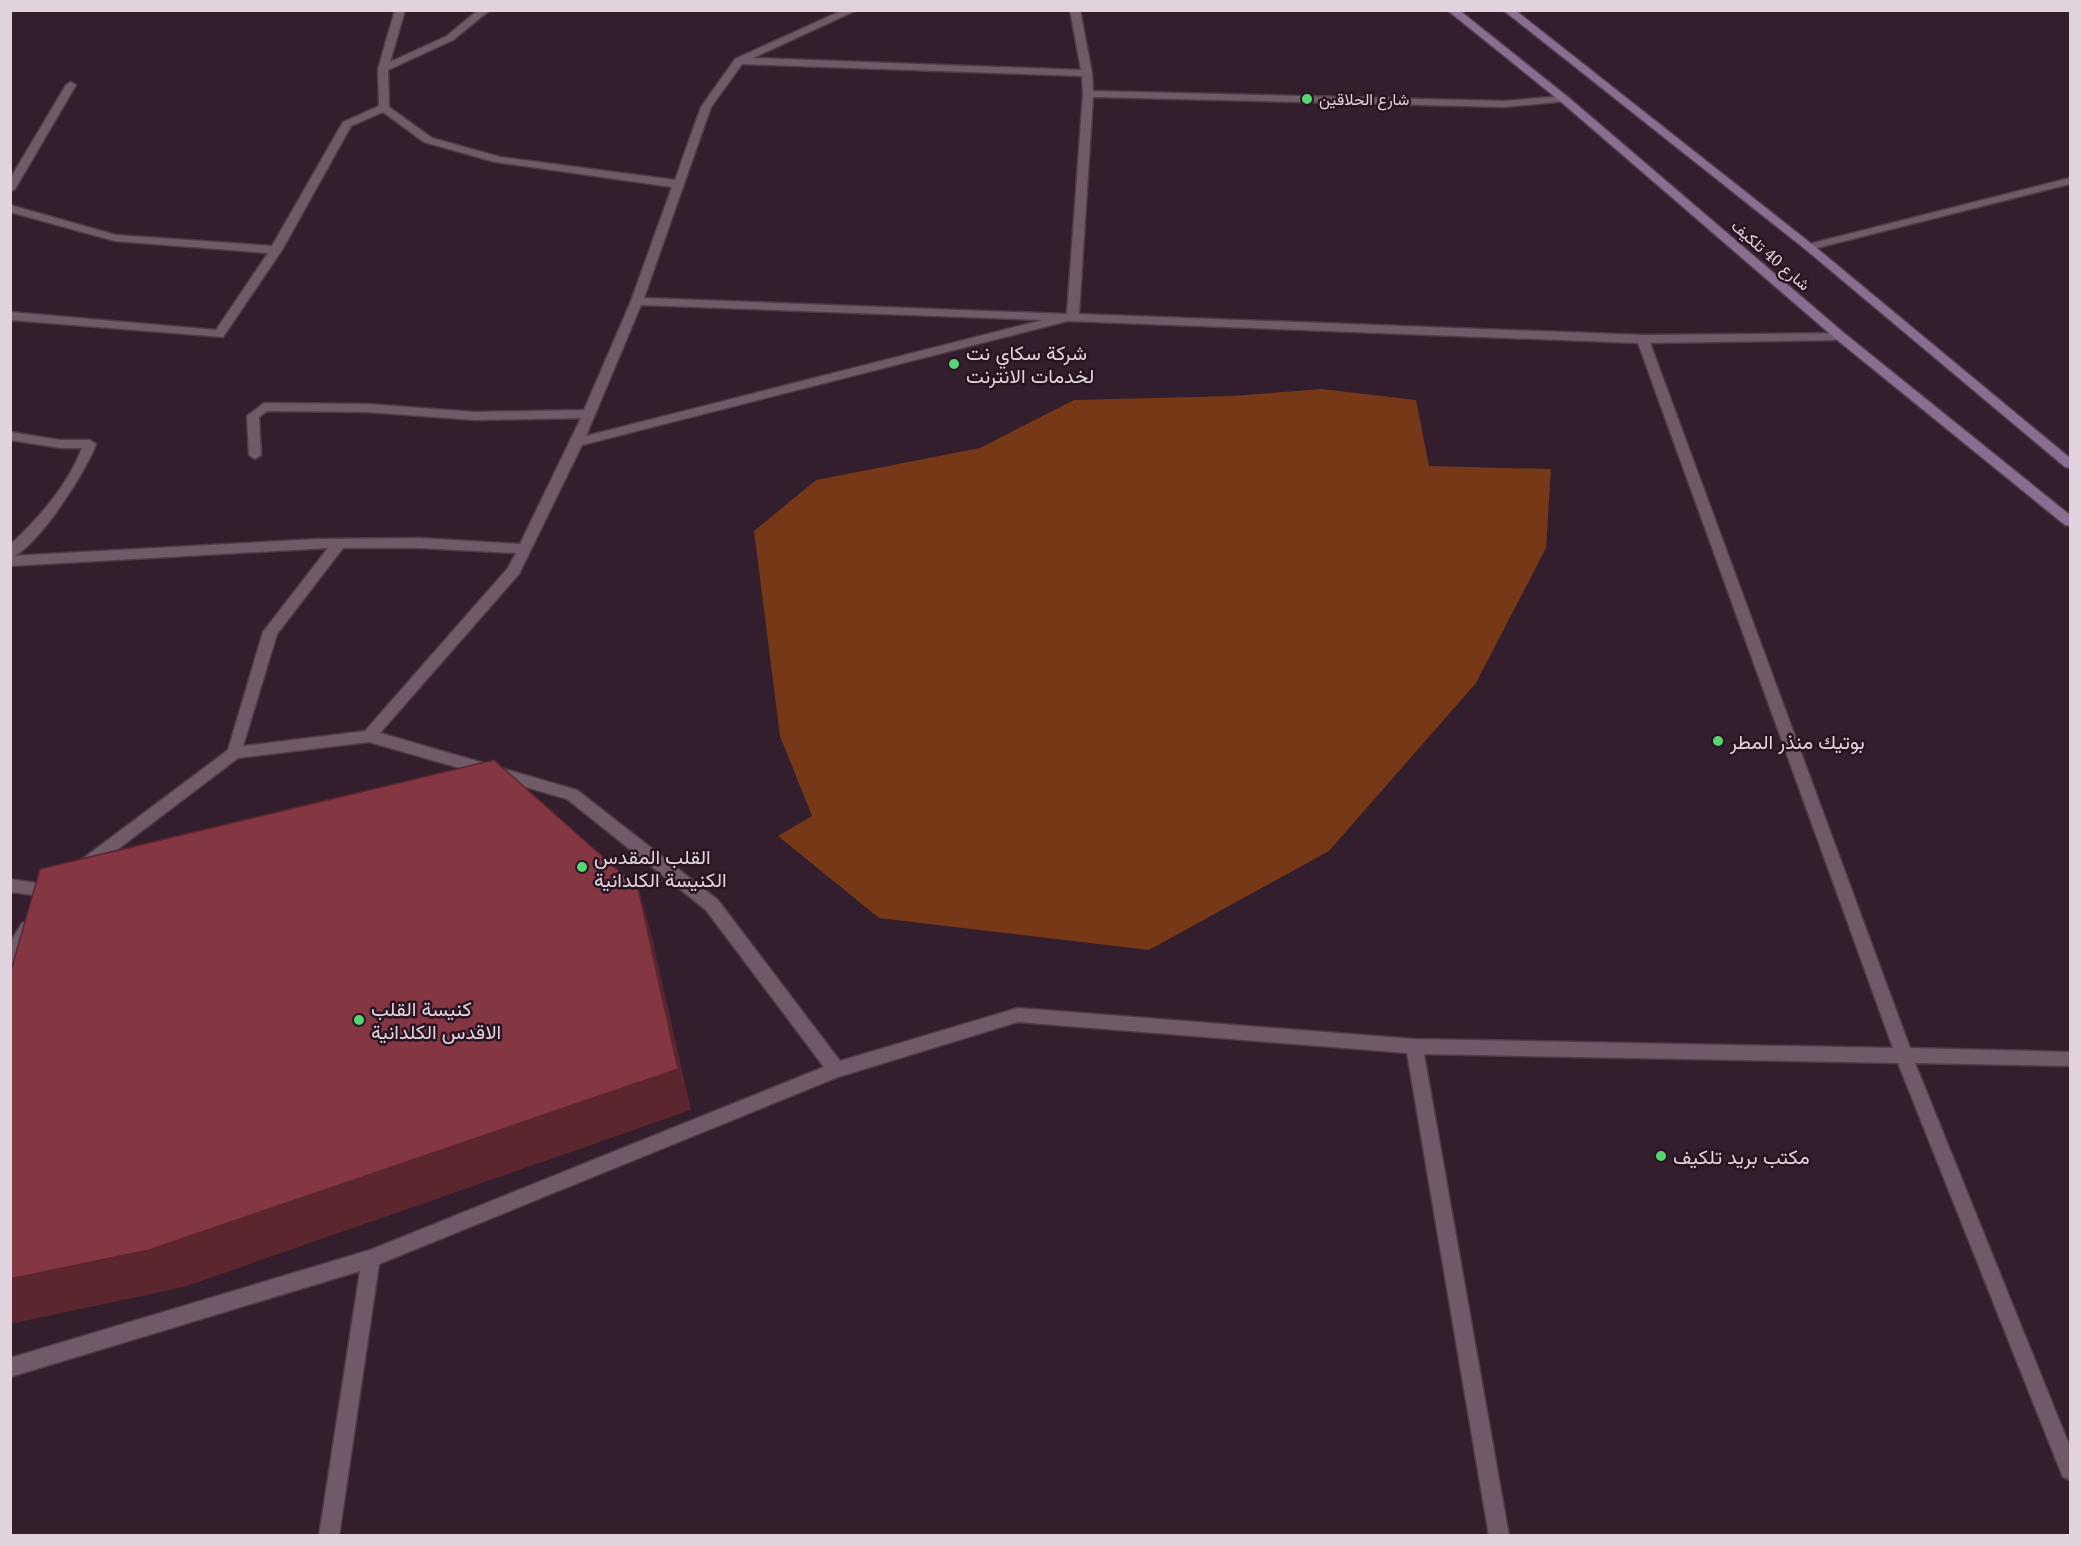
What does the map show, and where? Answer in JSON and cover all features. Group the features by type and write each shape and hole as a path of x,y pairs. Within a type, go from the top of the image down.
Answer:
{"main road":[{"name":"شارع 40 تلكيف","path":"1452,10 1564,99 1840,336 2070,522"},
{"name":"شارع 40 تلكيف","path":"1508,10 1809,247 2070,464"}],"street":[{"path":"384,108 383,69 400,10"},
{"path":"383,69 450,38 485,10"},
{"path":"369,736 514,571 577,442 637,301 706,107 739,61 852,10"},
{"path":"1073,316 1088,94 1087,73 1075,10"},
{"path":"739,61 1087,73"},
{"path":"10,189 71,86"},
{"path":"1088,94 1504,104 1564,99"},
{"path":"384,108 428,140 499,160 678,184"},
{"path":"10,316 219,334 276,250 347,124 384,108"},
{"path":"1809,247 2070,181"},
{"path":"10,208 115,238 276,250"},
{"path":"637,301 1643,339 1840,336"},
{"path":"577,442 1073,316"},
{"path":"1643,339 1905,1056 2070,1470"},
{"path":"255,455 253,416 264,407 367,408 475,416 589,414"},
{"path":"10,436 60,444 90,444 86,459 39,526 10,553"},
{"path":"10,561 244,547 420,543 524,549"},
{"path":"234,753 270,632 338,545"},
{"path":"10,959 52,893 234,753 369,736 572,794 712,905 836,1070"},
{"path":"10,885 52,893"},
{"path":"10,1368 371,1259 836,1070 1018,1015 1414,1046 2070,1059"},
{"path":"1414,1046 1498,1536"},
{"path":"329,1536 371,1259"}],"shaded area":[{"path":"1322,389 1416,400 1429,466 1551,469 1546,548 1476,683 1329,851 1149,950 879,918 778,836 812,816 780,736 754,531 816,480 980,448 1074,400 1233,396"}],"building":[{"name":"كنيسة القلب الاقدس الكلدانية","path":"494,760 638,888 678,1069 149,1250 10,1279 10,974 40,869"}],"place":[{"name":"شارع الحلاقين","path":"1307,99"},
{"name":"شركة سكاي نت لخدمات الانترنت","path":"954,364"},
{"name":"بوتيك منذر المطر","path":"1718,741"},
{"name":"القلب المقدس الكنيسة الكلدانية","path":"582,867"},
{"name":"كنيسة القلب الاقدس الكلدانية","path":"359,1020"},
{"name":"مكتب بريد تلكيف","path":"1661,1156"}]}
